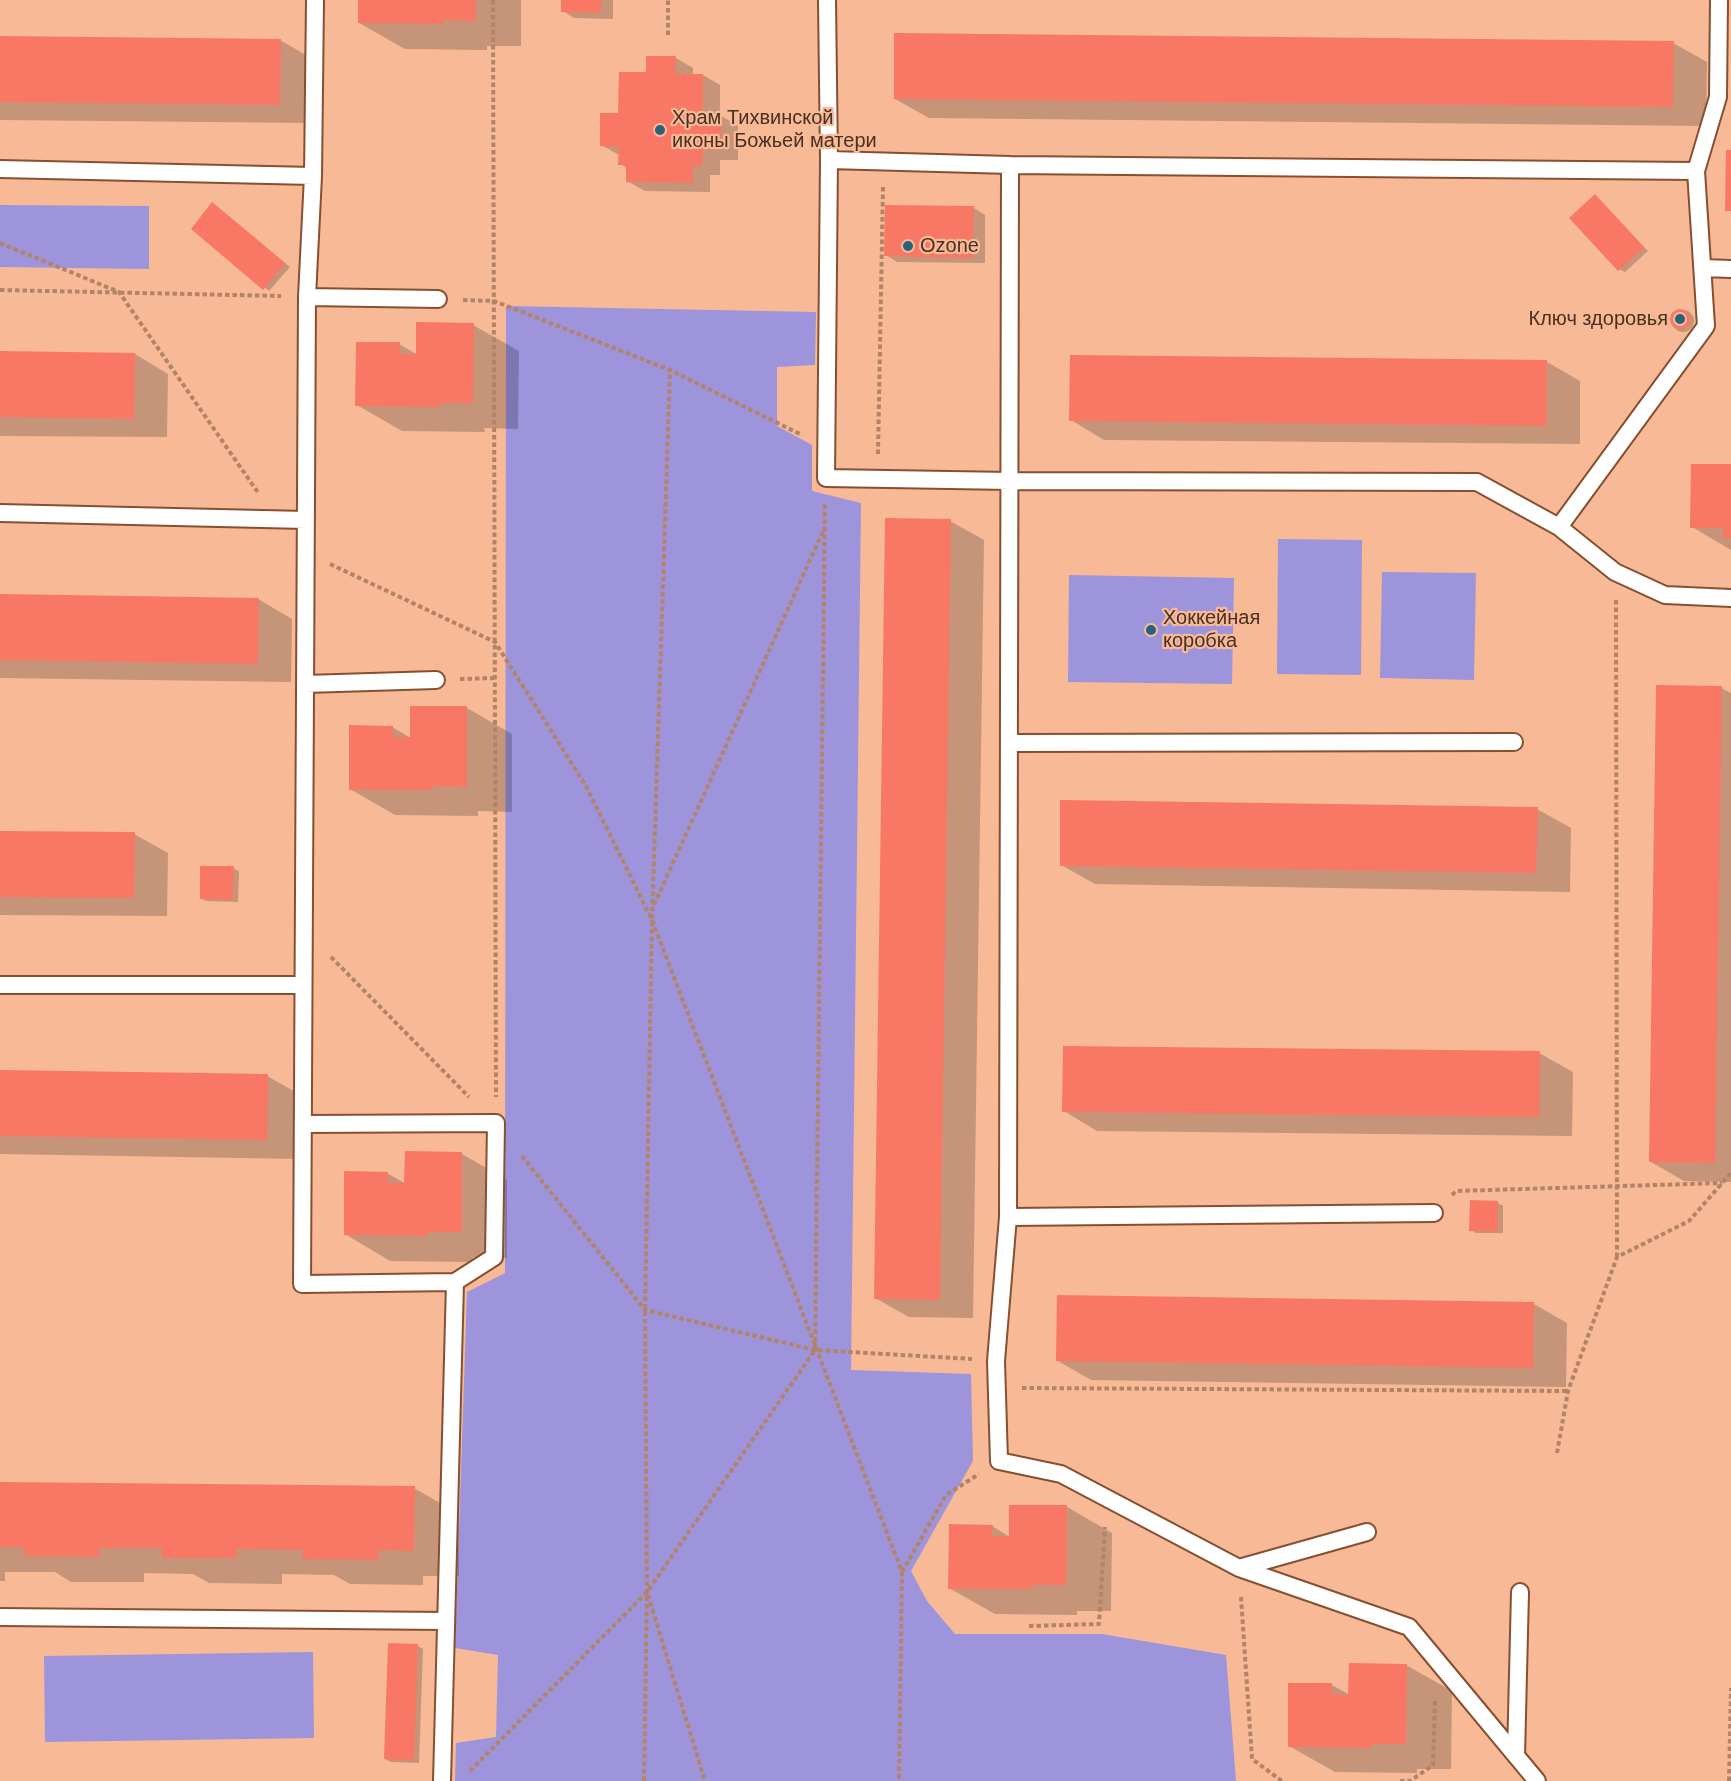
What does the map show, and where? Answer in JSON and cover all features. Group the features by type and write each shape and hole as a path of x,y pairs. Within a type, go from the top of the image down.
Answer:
{"lane":[{"path":"304,1124 496,1123 494,1257 455,1282 302,1284 307,297 313,176 315,0"},
{"path":"827,0 829,160 826,478 1011,482 1477,482 1559,527 1615,572 1665,595 1731,598"},
{"path":"1559,527 1706,326 1696,171 1724,97 1719,0"},
{"path":"829,160 1010,165 1696,171"},
{"path":"1010,165 1011,743 1008,1217 996,1360 999,1461 1061,1474 1239,1568 1409,1627 1537,1781"},
{"path":"0,169 313,176"},
{"path":"1704,268 1731,268"},
{"path":"307,297 438,299"},
{"path":"0,513 306,520"},
{"path":"305,684 436,680"},
{"path":"1011,743 1514,742"},
{"path":"0,985 303,985"},
{"path":"1008,1217 1434,1213"},
{"path":"442,1781 455,1282"},
{"path":"1239,1568 1367,1532"},
{"path":"1516,1756 1520,1593"},
{"path":"0,1617 446,1622"}],"path":[{"path":"493,0 496,1123"},
{"path":"668,0 668,35"},
{"path":"878,479 883,161"},
{"path":"0,243 119,292 277,519"},
{"path":"0,290 307,297"},
{"path":"438,299 494,301 670,370 825,446"},
{"path":"644,1781 647,1592 645,1310 652,909 670,370"},
{"path":"468,1773 647,1592 815,1350 826,478"},
{"path":"652,909 825,526"},
{"path":"306,553 495,642 586,786 652,920 902,1572 899,1781"},
{"path":"1557,1453 1568,1391 1617,1257 1615,572"},
{"path":"436,680 495,678"},
{"path":"305,931 496,1123 645,1310 815,1350 996,1360"},
{"path":"1617,1257 1689,1221 1731,1173"},
{"path":"1434,1213 1456,1191 1722,1183"},
{"path":"997,1388 1568,1391"},
{"path":"902,1572 946,1495 999,1461"},
{"path":"1029,1626 1099,1624 1107,1498"},
{"path":"1239,1568 1252,1759 1282,1781"},
{"path":"647,1592 705,1781"},
{"path":"1400,1781 1410,1781 1433,1765 1437,1660"},
{"path":"1729,1781 1731,1689"}],"shaded area":[{"path":"0,205 149,206 149,269 0,267"},
{"path":"506,306 816,312 815,365 777,367 777,426 812,445 812,491 861,503 851,1370 971,1374 973,1461 911,1571 927,1601 955,1634 1102,1634 1226,1655 1236,1781 455,1781 456,1743 496,1737 498,1655 455,1648 467,1292 505,1273"},
{"path":"1278,539 1362,540 1361,675 1277,674"},
{"path":"1382,572 1476,573 1474,680 1380,678"},
{"name":"Хоккейная коробка","path":"1069,575 1234,578 1232,684 1068,682"},
{"path":"313,1652 314,1738 45,1742 44,1656"}],"building":[{"path":"358,0 476,0 476,21 442,20 443,24 358,23"},
{"path":"561,0 602,0 601,13 561,12"},
{"path":"894,33 1674,41 1673,107 894,99"},
{"path":"0,36 281,39 280,105 0,102"},
{"name":"Храм Тихвинской иконы Божьей матери","path":"646,56 676,56 675,74 703,74 703,114 721,114 721,150 703,150 702,166 693,166 693,183 626,182 626,165 618,165 619,147 600,146 600,113 618,113 619,72 646,72"},
{"path":"1726,150 1731,150 1731,211 1725,211"},
{"path":"1595,194 1644,247 1618,271 1569,218"},
{"path":"212,202 285,263 263,290 191,229"},
{"path":"885,205 974,206 973,258 884,256"},
{"name":"Ключ здоровья","path":"1676,309 1684,309 1690,315 1690,323 1684,329 1676,329 1670,323 1670,315"},
{"path":"416,322 474,323 473,403 440,403 440,407 355,406 356,342 400,342 399,354 416,354"},
{"path":"0,351 135,353 134,419 0,417"},
{"path":"1070,355 1547,360 1546,426 1069,421"},
{"path":"1691,464 1731,464 1731,538 1723,538 1723,528 1690,528"},
{"path":"885,518 951,519 940,1300 874,1299"},
{"path":"0,594 259,598 258,664 0,660"},
{"path":"1656,685 1722,686 1715,1163 1649,1162"},
{"path":"410,706 467,706 467,787 433,786 433,790 349,790 349,725 393,726 393,737 410,737"},
{"path":"1060,800 1538,807 1536,873 1060,866"},
{"path":"0,831 135,832 134,898 0,897"},
{"path":"200,866 234,866 233,900 200,899"},
{"path":"1063,1046 1540,1051 1539,1117 1062,1112"},
{"path":"0,1070 268,1074 267,1140 0,1136"},
{"path":"405,1151 462,1152 462,1232 428,1232 428,1236 344,1235 344,1171 388,1172 388,1183 404,1183"},
{"path":"1470,1200 1498,1201 1498,1231 1469,1231"},
{"path":"1057,1295 1534,1302 1533,1368 1056,1361"},
{"path":"0,1482 415,1486 414,1551 378,1550 378,1560 303,1559 303,1550 237,1549 237,1558 162,1558 162,1548 99,1548 100,1557 25,1556 25,1547 0,1547"},
{"path":"1009,1505 1067,1505 1066,1585 1032,1585 1032,1589 948,1589 949,1524 993,1525 992,1536 1009,1536"},
{"path":"388,1643 418,1644 414,1760 384,1759"},
{"path":"1349,1663 1407,1664 1406,1744 1372,1744 1372,1748 1288,1747 1288,1683 1332,1683 1332,1694 1348,1695"}],"place":[{"name":"Храм Тихвинской иконы Божьей матери","path":"660,130"},
{"name":"Ozone","path":"908,246"},
{"name":"Ключ здоровья","path":"1680,319"},
{"name":"Хоккейная коробка","path":"1151,630"}]}
